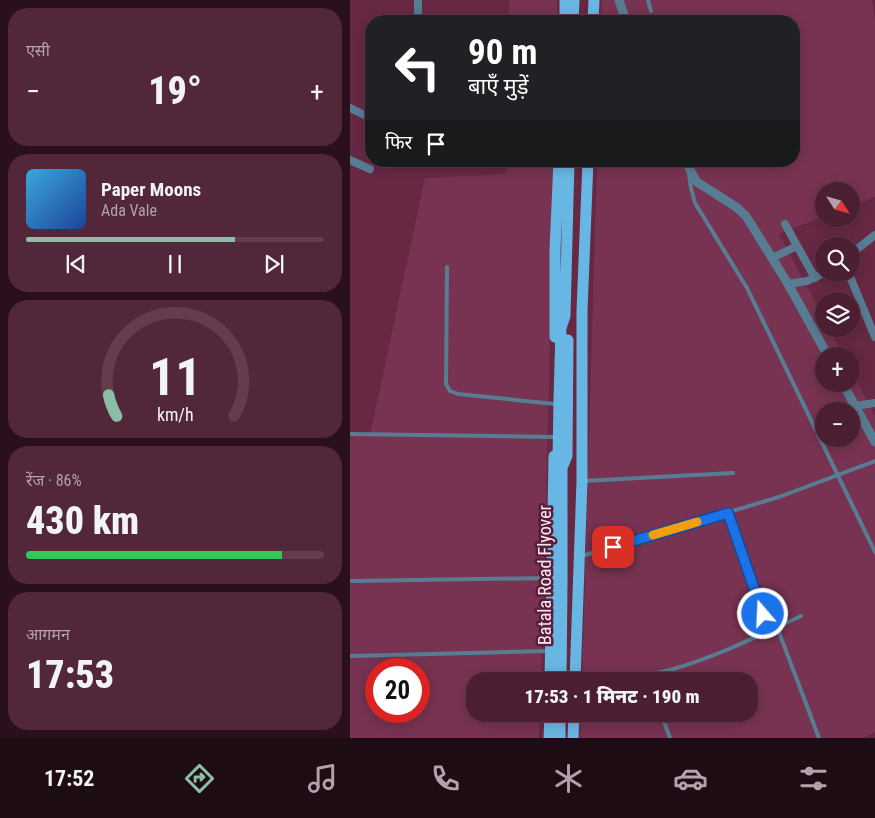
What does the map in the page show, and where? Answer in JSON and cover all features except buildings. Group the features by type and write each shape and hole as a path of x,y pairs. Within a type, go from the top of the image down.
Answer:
{"main road":[{"path":"564,15 565,0"},
{"path":"573,15 574,0"},
{"path":"594,0 594,15"},
{"path":"550,672 555,404 555,250 559,167"},
{"name":"Batala Road Flyover","path":"561,672 562,468 566,456 569,327 565,316 569,167"},
{"path":"575,672 582,481 582,311 588,167"},
{"path":"549,738 550,722"},
{"path":"560,722 560,738"},
{"path":"573,738 574,722"}],"street":[{"path":"418,0 418,15"},
{"path":"619,0 624,15"},
{"path":"350,108 365,115"},
{"path":"350,160 365,167"},
{"path":"366,167 370,169"},
{"path":"688,167 702,186 742,212 788,284 823,347"},
{"path":"785,224 815,278 788,284"},
{"path":"860,247 875,235"},
{"path":"772,258 797,246"},
{"path":"852,282 875,337"},
{"path":"860,405 875,403"},
{"path":"860,415 875,442"}],"lane":[{"path":"648,0 651,11"},
{"path":"687,167 691,188 698,210 716,235 747,288 875,552"},
{"path":"447,267 446,384 448,388 458,394 555,404"},
{"path":"350,434 554,437"},
{"path":"578,557 779,498 875,461"},
{"path":"582,481 733,473"},
{"path":"728,513 768,631"},
{"path":"350,581 552,578"},
{"path":"660,672 720,653 801,616"},
{"path":"777,627 819,738"},
{"path":"350,656 551,651"},
{"path":"664,722 670,738"}],"shaded area":[{"path":"509,0 557,0 557,15 509,15"},
{"path":"602,0 872,0 875,19 875,197 860,203 860,182 815,182 815,220 779,234 815,301 815,337 833,337 839,347 815,347 815,392 860,392 860,387 875,416 875,732 864,738 580,738 581,722 758,722 758,672 582,672 597,167 800,167 800,15 601,15"},
{"path":"507,167 554,167 541,672 466,672 466,722 540,722 539,738 350,738 350,435 370,435 425,178 506,174"}],"slow traffic":[{"path":"653,535 697,522"}],"route":[{"path":"613,547 728,513 763,614"}]}
